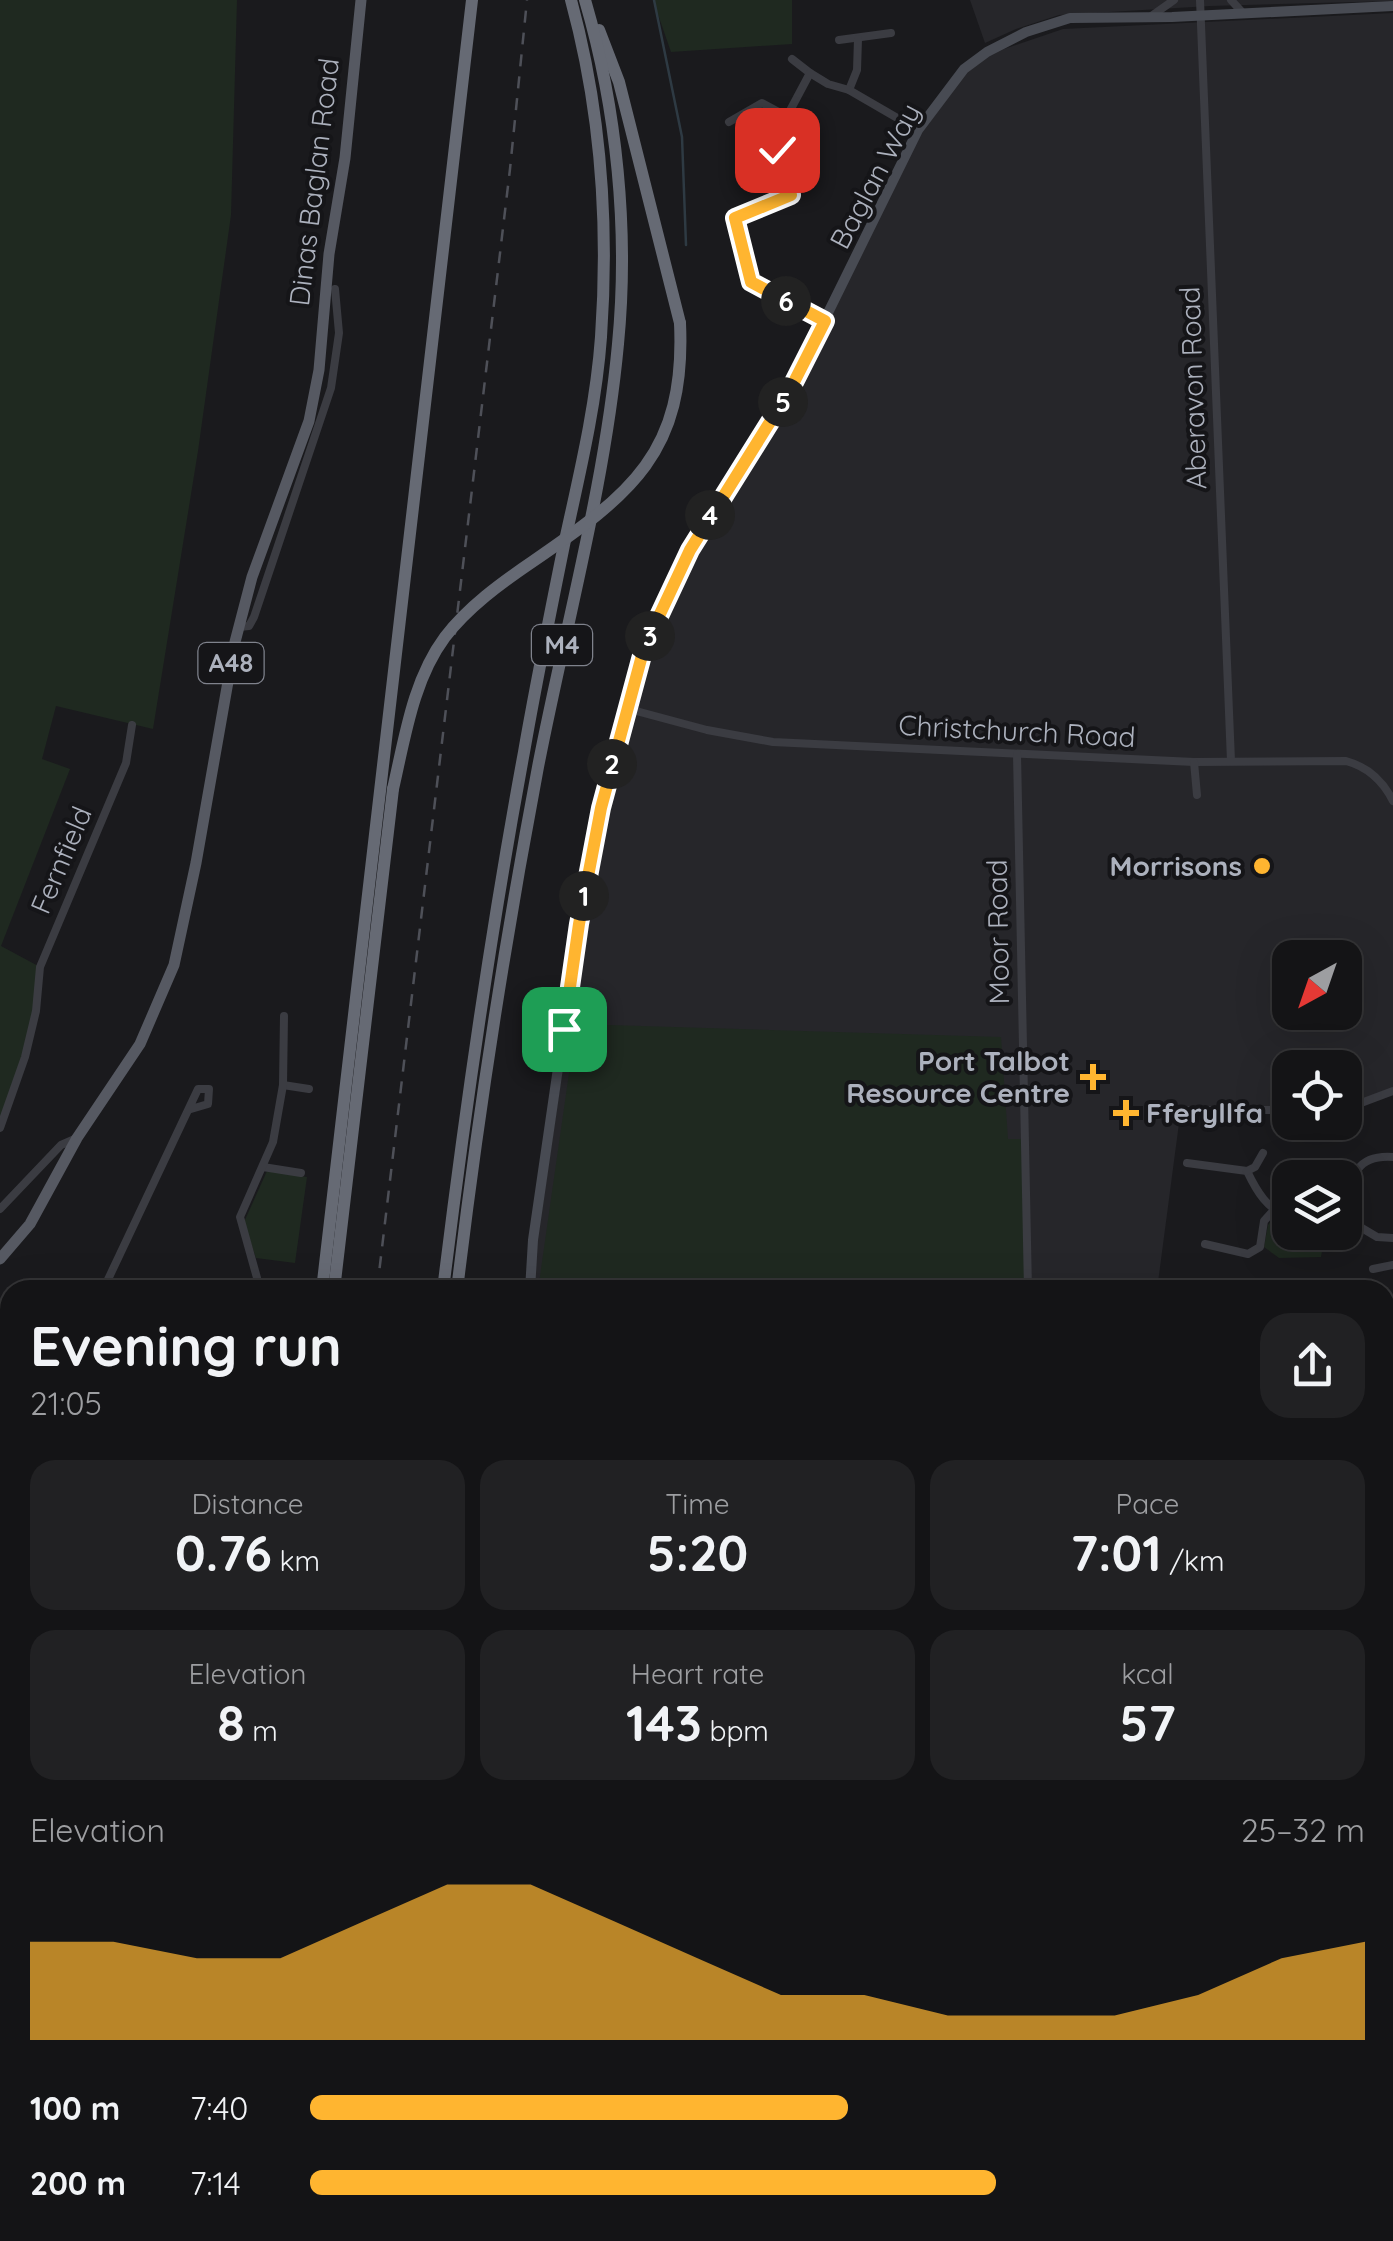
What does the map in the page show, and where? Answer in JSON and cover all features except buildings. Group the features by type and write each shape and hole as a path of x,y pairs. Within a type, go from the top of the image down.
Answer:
{"highway":[{"path":"323,1280 472,0"},
{"name":"M4","path":"444,1280 471,1077 517,788 585,446 601,340 602,178 588,71 571,0"},
{"name":"M4","path":"335,1280 392,788 424,675 444,638 469,610 590,522 644,469 666,428 679,388 680,324 619,82 586,0"},
{"name":"M4","path":"458,1280 482,1097 518,879 603,450 618,341 621,232 617,178 602,68 586,0"}],"main road":[{"name":"Dinas Baglan Road","path":"238,627 252,577 309,421 319,370 329,254 345,158 361,0"},
{"name":"A48","path":"0,1259 30,1224 77,1138 140,1044 174,965 238,627"}],"street":[{"path":"1150,18 1174,0"},
{"name":"Aberavon Road","path":"1200,0 1231,760"},
{"path":"1231,0 1242,12"},
{"name":"Baglan Way","path":"531,1280 533,1240 579,924 601,808 644,648 690,550 790,390 918,130 964,69 987,52 1026,32 1070,18 1393,6"},
{"path":"838,40 891,33"},
{"path":"849,90 856,70 858,39"},
{"path":"792,59 828,84 849,90 918,130"},
{"path":"810,73 778,135 777,150 791,195 736,215 736,224 751,282 825,321"},
{"path":"729,122 762,103 788,116"},
{"name":"Dinas Baglan Road","path":"238,627 246,628 254,617 328,400 338,348 335,289"},
{"name":"Christchurch Road","path":"626,708 707,730 773,742 1194,762 1346,761 1378,778 1393,801"},
{"name":"Fernfield","path":"0,1128 25,1057 36,1010 40,966 126,764 132,725"},
{"name":"Moor Road","path":"1017,754 1028,1280"},
{"path":"1194,762 1197,796"},
{"path":"258,1280 240,1217 273,1142 283,1085 284,1016"},
{"path":"283,1085 308,1089"},
{"path":"1362,1102 1391,1090"},
{"path":"109,1280 190,1109"},
{"path":"1155,1110 1272,1110"},
{"path":"0,1209 61,1144 77,1138"},
{"path":"1188,1163 1247,1170 1255,1166 1263,1153"},
{"path":"1362,1165 1368,1159 1393,1158"},
{"path":"263,1167 301,1173"},
{"path":"1247,1170 1256,1190 1272,1210"},
{"path":"1205,1244 1248,1254 1260,1246 1264,1221 1272,1214"},
{"path":"1362,1227 1377,1236 1393,1238"},
{"path":"1373,1269 1393,1265"}],"shaded area":[{"path":"970,0 1393,1 1059,15 985,43"},
{"path":"1393,13 1393,1092 1362,1103 1362,1050 1272,1050 1272,1110 1181,1108 1158,1280 531,1280 601,808 644,648 690,549 759,443 918,130 964,69 1004,49 1063,29"}],"green space":[{"path":"0,0 237,0 231,215 153,729 56,706 42,759 70,769 1,946 40,967 36,1011 0,1125"},
{"path":"653,0 792,0 792,44 671,52"},
{"path":"576,1024 1001,1037 1008,1139 1025,1139 1028,1280 539,1280"},
{"path":"267,1171 307,1177 295,1263 256,1258 244,1222"},
{"path":"1272,1220 1272,1250 1322,1250 1321,1257 1279,1258 1264,1247"}],"waterway":[{"path":"654,0 682,137 686,245"}],"railway":[{"path":"378,1280 527,0"}],"place":[{"name":"Morrisons","path":"1262,866"},
{"name":"Port Talbot Resource Centre","path":"1093,1077"},
{"name":"Fferyllfa","path":"1126,1113"}],"route":[{"path":"564,1029 601,808 644,648 690,550 790,390 825,321 751,282 735,218 791,195 777,150"}]}
